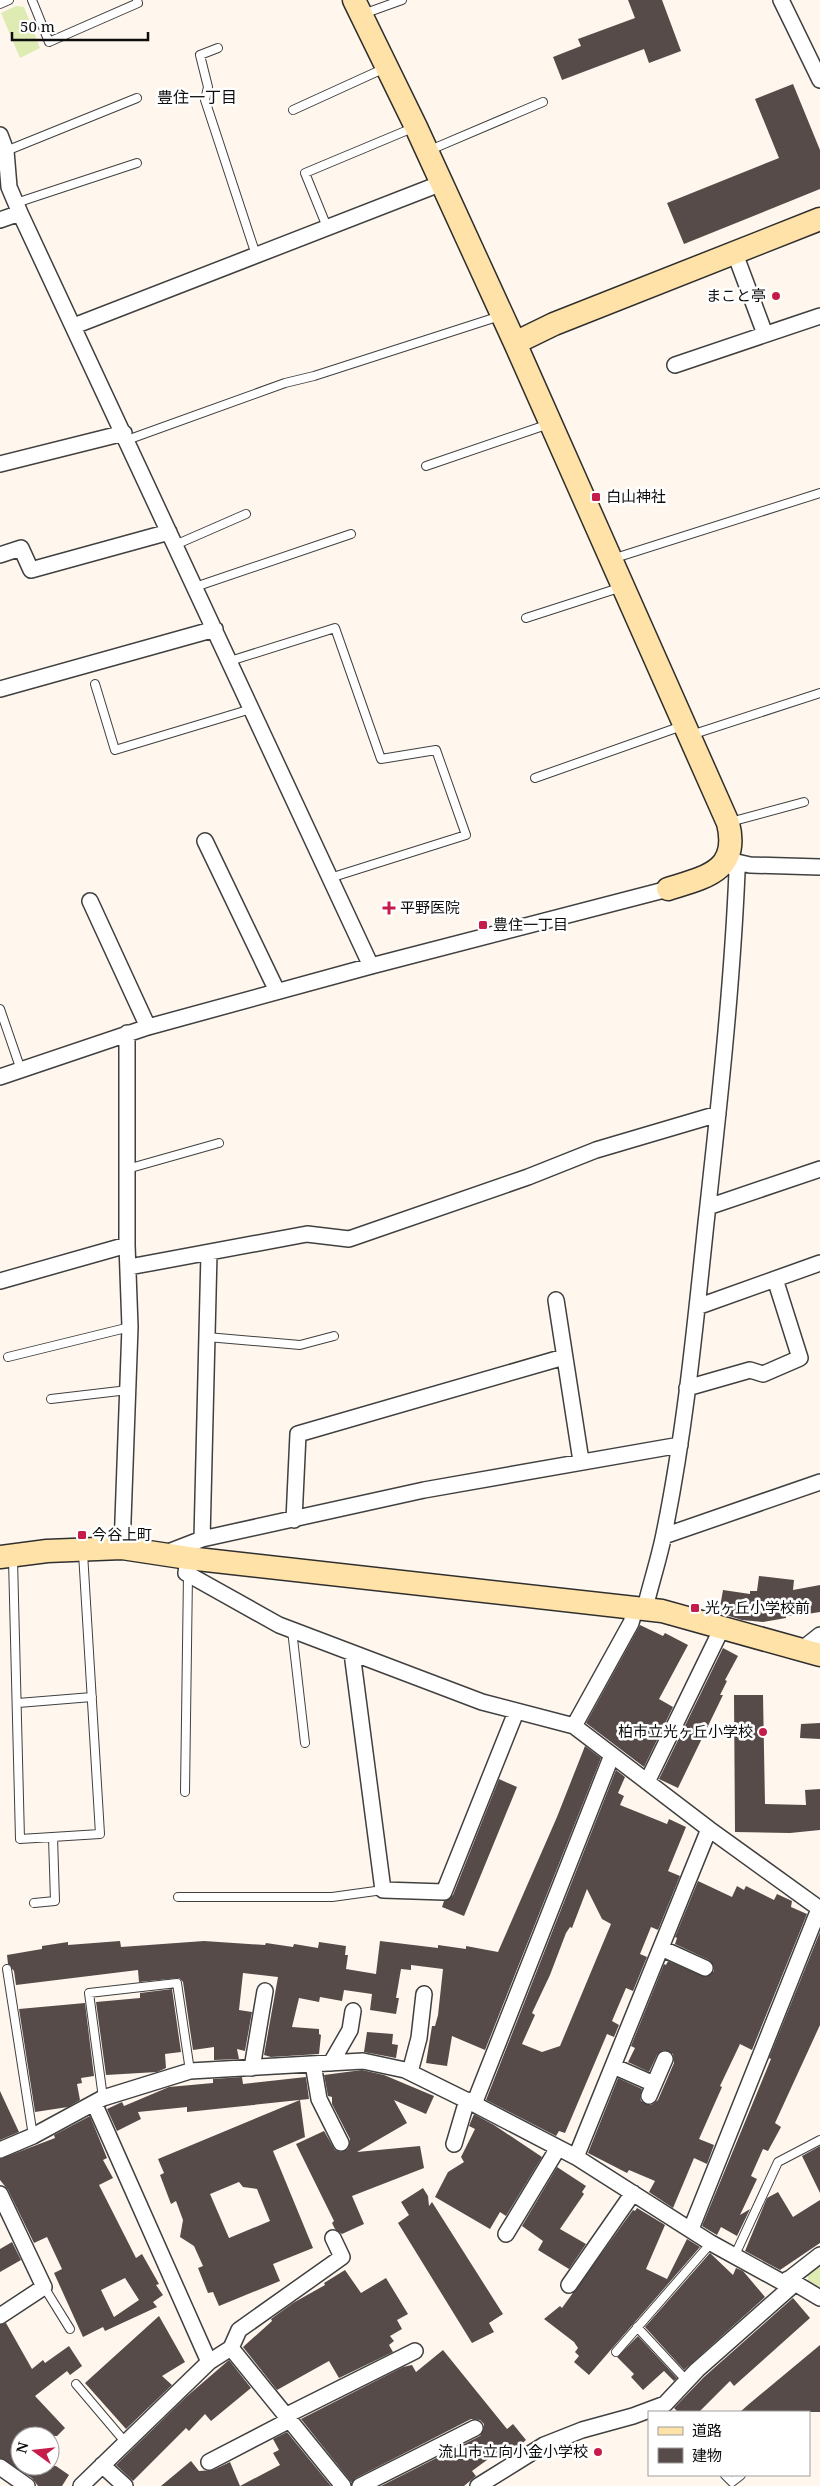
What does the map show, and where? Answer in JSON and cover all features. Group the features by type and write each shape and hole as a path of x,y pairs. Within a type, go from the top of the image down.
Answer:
{"street":[{"path":"782,0 820,80"},
{"path":"0,1077 148,1027 371,966 668,889 700,879 728,860 733,842 728,823 689,730 442,182 358,7"},
{"path":"0,135 6,151 9,187 18,208 371,966"},
{"path":"74,326 442,182"},
{"path":"0,220 18,208"},
{"path":"515,343 554,324 734,251 820,219"},
{"path":"734,251 766,334"},
{"path":"675,365 820,316"},
{"path":"0,464 125,437"},
{"path":"0,556 21,548 31,570 172,538"},
{"path":"0,689 215,629"},
{"path":"205,841 277,991"},
{"path":"728,860 750,865 820,867"},
{"path":"574,1726 640,1607 664,1536 680,1445 718,1114 737,872 728,860"},
{"path":"90,901 148,1027"},
{"path":"122,1548 130,1327 127,1245 127,1033"},
{"path":"129,1267 306,1234 348,1239 528,1177 596,1150 718,1114"},
{"path":"708,1207 820,1169"},
{"path":"0,1281 127,1245"},
{"path":"202,1539 209,1252"},
{"path":"697,1307 820,1263"},
{"path":"687,1388 750,1370 763,1374 800,1358 775,1279"},
{"path":"556,1300 582,1461"},
{"path":"294,1520 298,1434 564,1357"},
{"path":"163,1554 202,1539 424,1490 680,1445"},
{"path":"664,1536 820,1482"},
{"path":"6,1556 83,1548 122,1548 163,1554 188,1566 279,1625 482,1702 574,1726 709,1830 819,1909 691,2229"},
{"path":"188,1566 640,1607 810,1653 820,1635"},
{"path":"647,1782 722,1628"},
{"path":"352,1653 383,1890 444,1892 516,1712"},
{"path":"454,2144 612,1755"},
{"path":"576,2157 709,1830"},
{"path":"661,1948 705,1968"},
{"path":"252,2068 265,1991"},
{"path":"410,2072 419,2038 424,1994"},
{"path":"331,2063 350,2030 353,2011"},
{"path":"613,2066 651,2090 665,2059"},
{"path":"0,2150 32,2136 99,2100 190,2071 363,2062 410,2072 471,2102 576,2157 711,2243 820,2298"},
{"path":"314,2064 319,2099 341,2143"},
{"path":"99,2100 208,2362"},
{"path":"506,2234 558,2148"},
{"path":"569,2286 633,2193"},
{"path":"0,2194 44,2287 0,2316"},
{"path":"82,2486 208,2362 231,2348 239,2330 342,2257 333,2238"},
{"path":"786,2281 820,2255"},
{"path":"656,2410 665,2404 729,2341 791,2286 786,2281"},
{"path":"231,2348 286,2419 343,2486"},
{"path":"209,2462 415,2351"},
{"path":"478,2486 544,2445 582,2430 648,2412"},
{"path":"360,2486 475,2428"},
{"path":"102,2465 125,2486"},
{"path":"0,2467 27,2486"}],"lane":[{"path":"0,4 9,0"},
{"path":"32,0 49,42 138,3 137,0"},
{"path":"358,7 402,0"},
{"path":"218,48 200,55 208,87 205,100 256,255"},
{"path":"293,110 387,67"},
{"path":"6,151 137,98"},
{"path":"427,151 543,102"},
{"path":"327,227 305,173 416,127"},
{"path":"18,208 137,162"},
{"path":"125,437 286,382 314,376 502,316"},
{"path":"426,466 551,423"},
{"path":"612,559 820,492"},
{"path":"172,538 246,514"},
{"path":"195,587 351,534"},
{"path":"526,618 624,586"},
{"path":"230,661 335,628 381,759 436,750 466,836 330,878"},
{"path":"95,684 115,750 251,708"},
{"path":"535,778 689,730 820,693"},
{"path":"728,823 804,802"},
{"path":"0,1009 21,1070"},
{"path":"127,1169 219,1143"},
{"path":"8,1357 130,1327"},
{"path":"207,1337 300,1345 334,1336"},
{"path":"51,1399 128,1390"},
{"path":"6,1556 18,1703 20,1839 100,1834 83,1548"},
{"path":"185,1792 188,1566"},
{"path":"292,1630 305,1743"},
{"path":"18,1703 92,1697"},
{"path":"34,1903 55,1901 53,1837"},
{"path":"178,1897 332,1897 383,1890"},
{"path":"7,1968 32,2136"},
{"path":"99,2100 89,1993 178,1983 190,2071"},
{"path":"735,2255 778,2162 820,2140"},
{"path":"616,2352 711,2243"},
{"path":"44,2287 70,2329"},
{"path":"637,2327 687,2381"},
{"path":"76,2384 126,2443"},
{"path":"726,2476 732,2482 740,2476"}],"green space":[{"path":"16,6 24,7 40,48 20,58 1,13"},
{"path":"820,2263 820,2287 808,2281 808,2272"}],"building":[{"path":"628,0 662,0 681,51 649,63 644,49 562,80 553,57 581,46 578,39 635,18"},
{"path":"793,84 820,150 820,189 684,244 667,203 779,158 755,99"},
{"path":"759,1576 794,1580 793,1590 820,1585 820,1612 795,1616 786,1615 786,1618 763,1622 742,1620 719,1613 723,1590 750,1594 750,1591 757,1591"},
{"path":"640,1625 663,1636 665,1633 688,1645 659,1699 673,1707 644,1767 586,1723"},
{"path":"723,1648 738,1656 725,1680 727,1681 720,1695 723,1695 678,1788 659,1779"},
{"path":"734,1695 763,1695 765,1804 806,1805 805,1790 820,1789 820,1830 790,1833 735,1832"},
{"path":"820,1723 820,1739 800,1738 801,1724"},
{"path":"585,1746 601,1758 485,2050 452,2036 447,2066 426,2063 432,2026 435,2026 438,2015 443,1969 411,1965 411,1970 401,1969 396,1998 399,1998 396,2014 370,2010 372,1994 344,1990 342,2001 320,1997 319,2002 299,1998 292,2027 319,2029 319,2034 321,2035 319,2054 271,2057 264,2055 278,1977 243,1973 239,2010 252,2012 245,2051 237,2049 239,2059 214,2060 214,2047 193,2050 183,1982 179,1978 139,1982 138,1970 16,1985 14,1971 8,1964 7,1955 42,1949 42,1946 68,1942 68,1945 120,1941 121,1947 204,1941 265,1945 266,1943 293,1947 294,1944 318,1948 319,1942 346,1946 345,1955 348,1955 346,1969 376,1974 380,1941 438,1948 438,1945 466,1949 466,1946 498,1952 557,1817"},
{"path":"616,1770 625,1777 618,1793 624,1796 620,1805 667,1824 669,1819 686,1827 668,1871 680,1876 658,1930 651,1927 640,1954 647,1957 633,1991 626,1988 612,2021 619,2025 614,2037 607,2034 565,2133 559,2131 556,2136 486,2100","holes":["587,1889 602,1919 611,1924 560,2046 542,2052 522,2044 535,2015 532,2013 550,1975 566,1933 570,1927 572,1928"]},
{"path":"499,1779 517,1787 464,1916 442,1907 444,1901 453,1895"},
{"path":"698,1881 732,1897 737,1886 744,1890 746,1886 774,1900 777,1894 792,1901 791,1907 807,1914 752,2050 740,2044 720,2086 722,2087 699,2139 714,2145 707,2164 694,2158 673,2208 649,2192 655,2181 629,2170 627,2173 588,2153 618,2078 642,2089 641,2101 651,2105 658,2100 674,2063 673,2054 664,2050 657,2055 649,2072 628,2062 635,2048 631,2046 664,1964 666,1965 668,1961 705,1977 714,1971 714,1967 709,1960 675,1944 677,1938 675,1937"},
{"path":"820,1932 820,2025 775,2123 781,2127 768,2151 763,2149 751,2176 757,2179 740,2215 750,2209 737,2236 721,2227 717,2235 702,2226 771,2059 769,2058"},
{"path":"172,1989 181,2052 165,2054 166,2068 157,2072 106,2075 96,2002 140,1998 140,1993"},
{"path":"85,2003 94,2076 81,2078 82,2083 77,2084 80,2100 68,2107 35,2112 19,2009"},
{"path":"367,2032 393,2034 392,2044 398,2045 396,2058 364,2052"},
{"path":"362,2070 384,2075 434,2096 426,2114 394,2100 407,2123 357,2152 420,2146 424,2168 352,2196 364,2224 342,2234 335,2229 332,2223 334,2221 296,2144 324,2131 335,2150 341,2152 348,2149 350,2139 332,2104 332,2097 328,2096 324,2075"},
{"path":"242,2077 243,2084 306,2077 309,2099 187,2112 187,2107 138,2112 141,2119 117,2131 107,2109 122,2102 124,2106 169,2087 213,2083 213,2079"},
{"path":"0,2091 19,2132 0,2140"},
{"path":"300,2100 305,2137 273,2151 313,2248 273,2264 280,2281 219,2306 213,2292 208,2293 198,2268 203,2266 194,2246 180,2237 183,2220 176,2201 171,2204 160,2175 164,2173 158,2159","holes":["239,2182 243,2187 257,2189 270,2221 229,2238 210,2194"]},
{"path":"474,2114 542,2157 506,2216 500,2212 490,2229 435,2197 448,2172 464,2162 461,2157 475,2129 469,2126"},
{"path":"90,2116 107,2158 103,2160 113,2178 99,2185 136,2258 142,2254 159,2284 156,2285 163,2295 153,2302 157,2307 105,2331 103,2327 83,2337 54,2273 62,2269 47,2237 34,2243 8,2190 0,2180 0,2159 55,2138 54,2135","holes":["125,2278 139,2300 114,2317 101,2290"]},
{"path":"820,2146 820,2193 802,2156"},
{"path":"557,2167 586,2186 582,2192 584,2194 560,2229 586,2244 569,2269 538,2250 543,2241 522,2226"},
{"path":"423,2188 428,2196 429,2206 432,2202 503,2314 489,2323 494,2332 472,2343 398,2223 409,2215 401,2202"},
{"path":"778,2192 793,2217 820,2200 820,2243 780,2270 745,2251 767,2198"},
{"path":"637,2208 665,2225 646,2269 667,2279 687,2239 700,2247 589,2375 574,2362 579,2356 575,2352 578,2348 574,2342 544,2319 560,2306 562,2308 633,2210 635,2211"},
{"path":"12,2242 21,2260 0,2272 0,2249"},
{"path":"710,2253 733,2275 736,2268 743,2271 765,2297 684,2370 645,2327"},
{"path":"345,2270 361,2293 386,2278 408,2314 397,2320 402,2329 390,2336 394,2341 389,2345 393,2352 339,2378 329,2361 277,2390 243,2347 272,2321 271,2319"},
{"path":"793,2298 810,2318 734,2386 730,2381 700,2411 677,2411 674,2408 704,2377"},
{"path":"159,2316 185,2362 162,2376 172,2385 126,2429 85,2383"},
{"path":"6,2323 32,2369 43,2360 45,2363 69,2346 82,2366 70,2375 67,2371 35,2396 65,2428 60,2433 60,2426 10,2426 10,2464 0,2458 0,2325"},
{"path":"638,2336 677,2378 674,2381 664,2371 643,2390 631,2377 634,2374 617,2357"},
{"path":"820,2345 820,2412 741,2411"},
{"path":"443,2350 507,2429 513,2424 526,2440 511,2453 506,2446 472,2471 476,2476 464,2486 381,2486 480,2436 484,2429 484,2424 480,2420 471,2419 356,2478 352,2483 301,2419 403,2367 412,2365 416,2372"},
{"path":"229,2360 251,2388 211,2421 205,2414 189,2431 186,2428 133,2481 116,2465 186,2397"},
{"path":"287,2432 331,2486 240,2486 280,2465 273,2453 279,2450 273,2439"},
{"path":"191,2461 199,2471 213,2470 230,2462 240,2486 161,2486"},
{"path":"60,2469 69,2475 62,2486 38,2486 29,2476 60,2476"}],"place":[{"name":"まこと亭","path":"776,296"},
{"name":"白山神社","path":"596,497"},
{"name":"平野医院","path":"389,908"},
{"name":"豊住一丁目","path":"483,925"},
{"name":"今谷上町","path":"82,1535"},
{"name":"光ヶ丘小学校前","path":"695,1608"},
{"name":"柏市立光ヶ丘小学校","path":"763,1732"},
{"name":"流山市立向小金小学校","path":"598,2452"}],"district":[{"name":"豊住一丁目","path":"197,97"}]}
